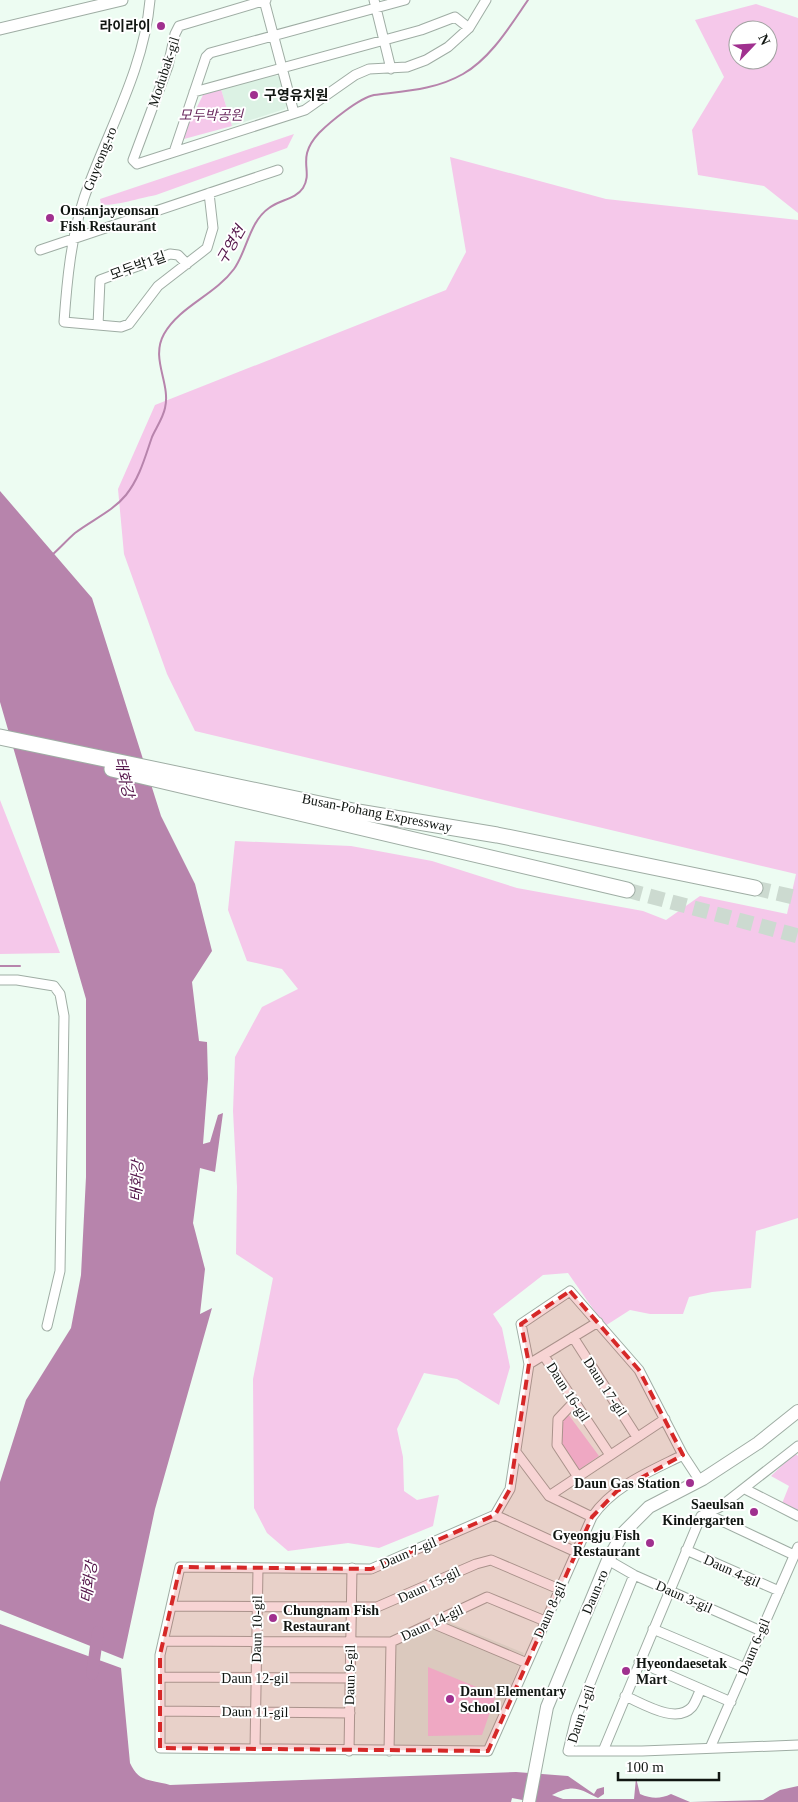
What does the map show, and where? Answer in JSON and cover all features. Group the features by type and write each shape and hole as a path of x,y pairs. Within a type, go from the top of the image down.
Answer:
{"highway":[{"name":"Busan-Pohang Expressway","path":"0,737 270,799 626,890"},
{"name":"Busan-Pohang Expressway","path":"0,745 270,799 497,835 755,888"}],"main road":[{"path":"0,29 117,0"},
{"name":"Daun-ro","path":"529,1802 547,1707 608,1560 623,1533 649,1508 700,1481 758,1443 798,1411"}],"street":[{"name":"Guyeong-ro","path":"64,322 67,278 84,198 134,71 148,19 150,0"},
{"name":"Modubak-gil","path":"294,113 265,0 179,26 175,34 168,66 133,160 137,164 306,110 355,75 369,69 407,67 426,60 448,47 469,28 486,0"},
{"path":"174,152 206,57 210,53 274,36 375,4 405,0"},
{"path":"375,4 391,69"},
{"path":"194,92 384,41 455,17 469,28"},
{"path":"40,250 278,170"},
{"name":"모두박1길","path":"64,322 121,327 128,324 158,286 207,248 211,240 213,216 209,193"},
{"name":"모두박1길","path":"98,325 100,280 170,254 178,255 187,264"},
{"path":"0,980 17,980 54,986 60,994 64,1016 60,1272 47,1326"},
{"path":"576,1552 495,1515 510,1489 529,1364 521,1324 570,1291 640,1370 683,1455 700,1481"},
{"name":"Daun 16-gil","path":"598,1322 544,1356 610,1455"},
{"name":"Daun 17-gil","path":"573,1337 638,1437"},
{"path":"529,1364 544,1356"},
{"path":"574,1402 558,1419 556,1445 578,1477"},
{"path":"549,1496 665,1419"},
{"path":"603,1751 701,1516 720,1507 745,1489 798,1446"},
{"path":"516,1452 549,1496 592,1517"},
{"name":"Daun 8-gil","path":"488,1751 592,1517 600,1505 617,1491 683,1455"},
{"path":"745,1489 798,1516"},
{"path":"707,1514 796,1551"},
{"name":"Daun 7-gil","path":"488,1751 160,1748 160,1655 180,1567 371,1568 495,1515"},
{"name":"Daun 4-gil","path":"686,1550 779,1591"},
{"name":"Daun 6-gil","path":"710,1748 796,1551"},
{"name":"Daun 15-gil","path":"172,1606 258,1605 351,1608 386,1605 476,1564 491,1560 559,1589"},
{"name":"Daun 3-gil","path":"608,1560 634,1575 761,1631"},
{"name":"Daun 10-gil","path":"255,1749 258,1568"},
{"name":"Daun 9-gil","path":"349,1751 352,1568"},
{"name":"Daun 1-gil","path":"634,1575 576,1718 568,1751 798,1745"},
{"name":"Daun 14-gil","path":"163,1641 391,1642 487,1597 545,1621"},
{"path":"432,1622 527,1663"},
{"path":"653,1629 745,1668"},
{"path":"389,1751 391,1642"},
{"path":"639,1662 731,1702"},
{"name":"Daun 12-gil","path":"160,1677 350,1678"},
{"path":"625,1696 662,1711 677,1714 693,1706 701,1689"},
{"name":"Daun 11-gil","path":"160,1711 350,1713"}],"highlighted area":[{"path":"570,1291 639,1370 683,1455 617,1491 592,1517 488,1751 160,1748 160,1655 180,1567 371,1569 495,1515 510,1489 529,1364 521,1324"}],"shaded area":[{"name":"구영유치원","path":"275,75 280,77 283,84 288,102 285,109 232,126 221,89"},
{"name":"Daun Elementary School","path":"445,1621 524,1653 487,1746 393,1746 395,1645"}],"green space":[{"path":"756,4 798,18 798,213 764,186 698,175 692,130 724,77 695,20"},
{"name":"모두박공원","path":"221,89 232,126 184,139 183,135 203,95"},
{"path":"294,134 287,148 156,195 118,203 101,204 100,199"},
{"path":"450,157 606,199 798,220 798,1218 756,1231 751,1288 712,1292 689,1297 683,1314 650,1314 630,1310 605,1326 568,1273 543,1275 493,1314 502,1328 510,1367 499,1405 457,1379 424,1373 397,1429 403,1457 404,1491 417,1500 439,1495 433,1526 379,1548 348,1543 288,1551 267,1533 254,1508 253,1379 273,1278 236,1254 237,1187 233,1111 235,1057 262,1007 298,989 282,969 247,961 228,910 235,841 351,846 432,861 517,888 643,911 666,920 700,896 787,914 796,874 195,731 167,674 124,554 118,489 155,405 446,290 466,252"},
{"path":"0,800 60,953 0,954"},
{"path":"568,1414 599,1456 577,1471 559,1445 560,1420"},
{"path":"795,1453 798,1456 798,1511 781,1506 789,1486 771,1476"},
{"path":"428,1667 496,1695 482,1735 428,1736"}],"water":[{"path":"0,491 92,598 161,816 195,884 212,951 192,982 199,1041 207,1042 208,1079 203,1144 210,1142 218,1115 223,1113 215,1172 200,1168 193,1223 205,1269 200,1314 212,1308 155,1509 123,1659 0,1610 0,1482 26,1400 71,1328 81,1275 86,1177 86,999 0,702"},
{"path":"0,1624 121,1668 130,1763 137,1774 151,1781 170,1785 516,1772 568,1776 594,1794 597,1789 604,1787 604,1794 598,1798 571,1788 552,1795 563,1799 634,1799 636,1778 640,1794 656,1798 671,1794 690,1802 533,1802 512,1798 511,1802 0,1802"},
{"path":"798,1786 798,1802 690,1802 763,1800 780,1790"}],"waterway":[{"name":"구영천","path":"52,555 75,533 121,501 131,488 139,474 165,408 165,389 159,353 160,343 164,334 179,316 217,286 234,269 262,214 273,205 300,192 306,182 306,157 308,150 319,133 345,111 368,97 431,87 463,74 491,50 507,31 528,0"},
{"path":"0,966 20,966"},
{"name":"태화강","path":"92,1674 98,1632"}],"tunnel":[{"path":"755,888 798,898"},
{"path":"627,890 798,936"}],"place":[{"name":"라이라이","path":"161,26"},
{"name":"구영유치원","path":"254,95"},
{"name":"Onsanjayeonsan Fish Restaurant","path":"50,218"},
{"name":"Daun Gas Station","path":"690,1483"},
{"name":"Saeulsan Kindergarten","path":"754,1512"},
{"name":"Gyeongju Fish Restaurant","path":"650,1543"},
{"name":"Chungnam Fish Restaurant","path":"273,1618"},
{"name":"Hyeondaesetak Mart","path":"626,1671"},
{"name":"Daun Elementary School","path":"450,1699"}]}
